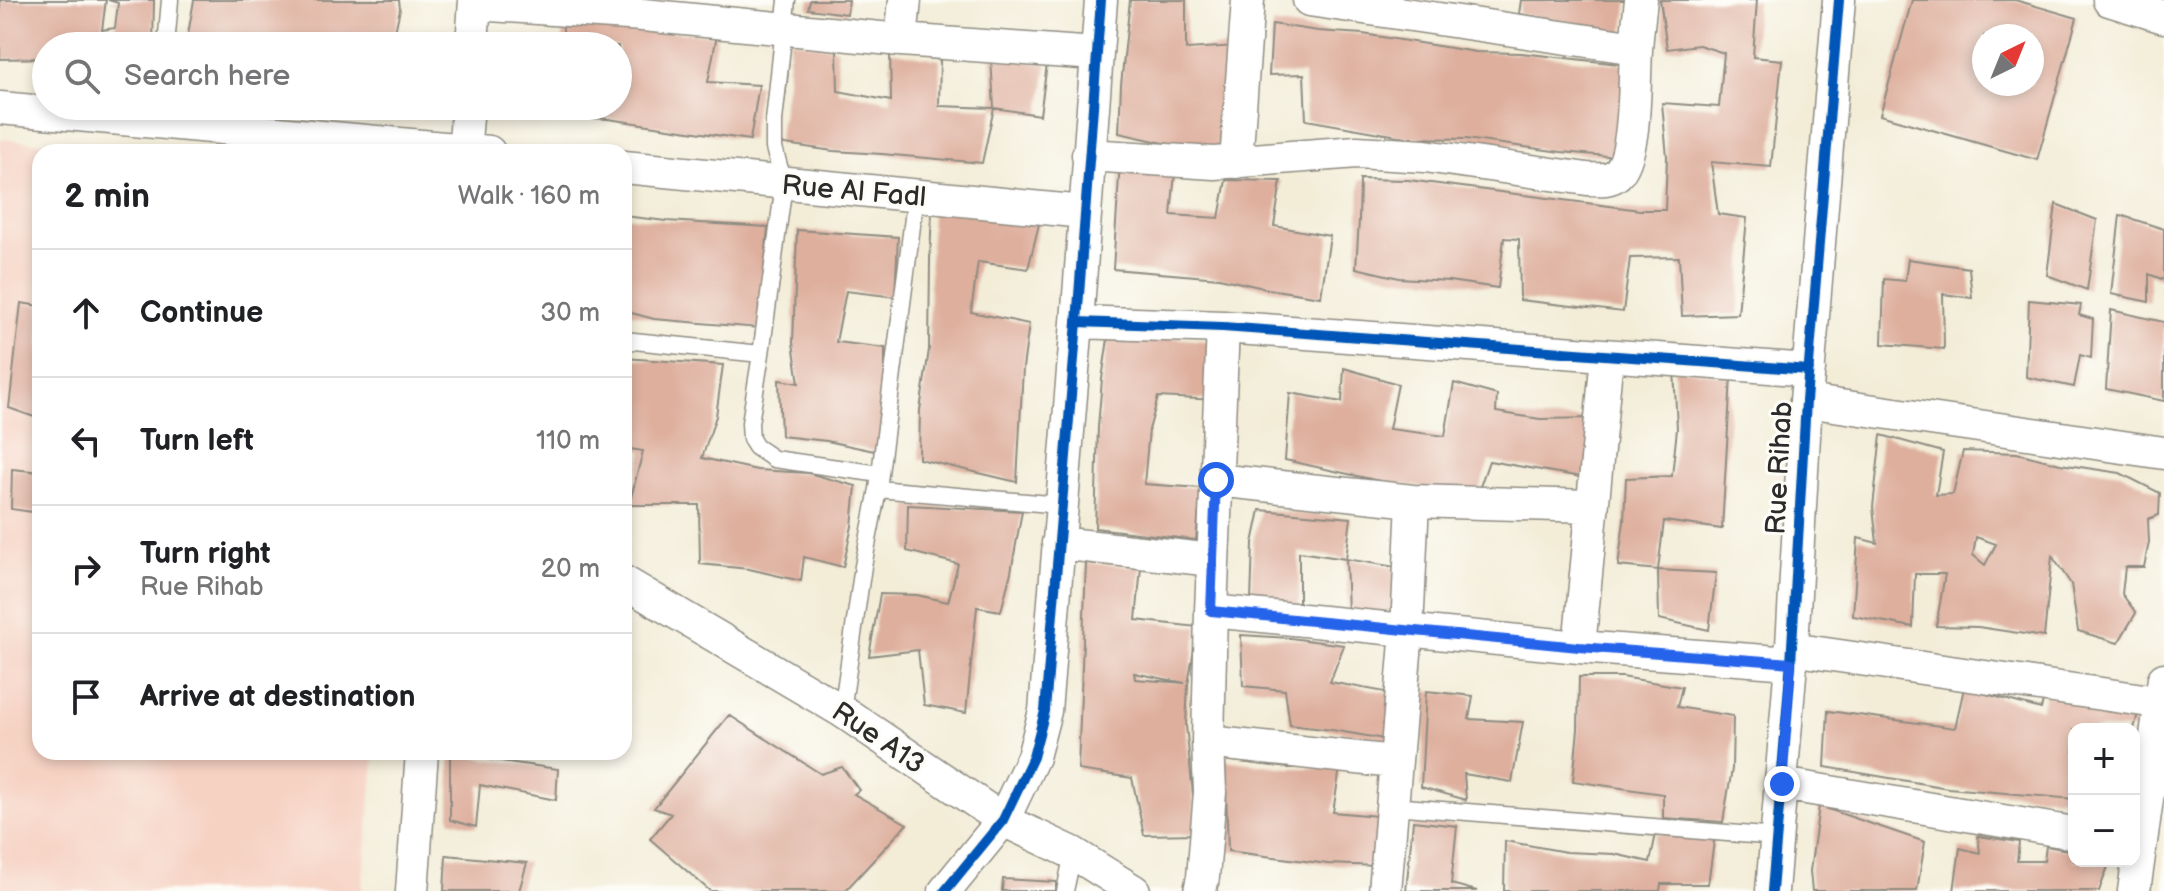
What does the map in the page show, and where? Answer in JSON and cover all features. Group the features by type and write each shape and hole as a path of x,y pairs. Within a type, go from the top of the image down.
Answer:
{"street":[{"path":"901,40 905,0"},
{"path":"945,891 1003,820 1033,757 1045,711 1101,0"},
{"path":"1236,162 1248,0"},
{"path":"1309,0 1636,48"},
{"path":"1088,155 1214,163 1357,152 1425,156 1605,180 1616,176 1627,158 1641,0"},
{"name":"Rue Rihab","path":"1772,891 1791,656 1807,386 1839,0"},
{"path":"2109,0 2164,17"},
{"path":"473,32 475,2 786,14 901,40 1096,54"},
{"path":"0,108 32,109"},
{"path":"203,120 412,144"},
{"path":"470,120 472,144"},
{"name":"Rue Al Fadl","path":"632,168 1084,212"},
{"path":"1077,322 1223,327 1607,356 1807,386 2164,453"},
{"path":"1200,891 1210,792 1211,611 1223,327"},
{"path":"1579,647 1607,356"},
{"path":"1216,480 1413,501 1591,506"},
{"path":"1385,891 1407,630 1413,501"},
{"path":"1058,543 1213,560"},
{"name":"Rue A13","path":"632,587 842,711 1003,820 1073,853 1134,891"},
{"path":"1211,611 1579,647 1791,656 2163,695 2140,832"},
{"path":"1208,742 1394,762"},
{"path":"412,891 421,760"},
{"path":"1782,784 2068,832"},
{"path":"2134,891 2136,867"}],"lane":[{"path":"167,32 170,0"},
{"path":"786,14 774,121 774,148 784,184 750,423 751,439 756,447 774,459 879,481 1061,505"},
{"path":"842,711 879,481 916,195"},
{"path":"632,341 761,354"},
{"path":"1393,806 1777,837"},
{"path":"1065,891 1073,853"}],"shaded area":[{"path":"0,139 53,144 32,144 32,760 374,760 362,891 0,891"}],"building":[{"path":"0,0 106,0 102,30 115,28 118,3 108,0 154,0 153,32 32,32 32,58 0,59"},
{"path":"194,0 399,0 395,32 188,32"},
{"path":"810,0 849,0 847,14 808,9"},
{"path":"1130,0 1186,0 1186,49 1239,46 1231,158 1119,133"},
{"path":"1521,0 1628,0 1623,35 1519,14"},
{"path":"1660,0 1757,0 1753,57 1782,60 1771,167 1711,162 1718,214 1747,218 1738,314 1682,316 1679,257 1630,258 1623,312 1520,300 1519,239 1504,238 1498,288 1399,278 1356,268 1360,179 1408,180 1640,210 1665,210 1667,157 1662,103 1719,107 1724,53 1699,45 1667,49"},
{"path":"1912,0 2015,0 2077,18 2037,160 1880,115"},
{"path":"1272,24 1363,34 1476,52 1521,53 1628,65 1619,157 1466,139 1409,138 1306,120 1304,74 1269,75"},
{"path":"563,25 717,35 708,82 759,85 750,140 615,120 632,120 632,32 563,32"},
{"path":"790,40 837,49 838,91 891,101 890,51 940,60 939,106 994,108 982,163 833,151 778,143"},
{"path":"991,57 1047,64 1040,115 994,108"},
{"path":"1120,162 1175,173 1171,215 1219,218 1226,180 1281,181 1274,226 1330,236 1321,297 1219,278 1113,269"},
{"path":"2056,204 2097,220 2087,290 2047,275"},
{"path":"932,209 1040,220 1028,269 978,262 971,312 1029,324 1023,368 1017,482 919,459 920,410 929,350"},
{"path":"2120,215 2164,229 2164,280 2149,274 2149,302 2111,294"},
{"path":"632,217 768,227 759,328 654,319 632,313"},
{"path":"797,230 898,237 895,297 846,291 836,342 885,348 885,400 879,452 827,441 781,436 779,380 799,383 793,343"},
{"path":"1908,259 1969,268 1972,298 1943,294 1944,349 1882,344 1884,279 1905,281"},
{"path":"2029,300 2081,305 2079,315 2093,319 2091,358 2080,355 2074,387 2026,377"},
{"path":"21,303 32,305 32,416 9,408"},
{"path":"2111,310 2164,322 2164,401 2106,389"},
{"path":"1109,332 1217,342 1218,400 1158,397 1149,430 1144,484 1201,488 1196,540 1095,528 1098,427"},
{"path":"632,359 723,365 716,416 702,458 757,470 808,473 856,486 843,567 804,557 801,581 749,569 700,564 699,505 632,505 643,451 632,449"},
{"path":"1344,368 1398,384 1389,429 1445,436 1454,383 1497,395 1496,412 1540,419 1593,418 1587,478 1489,461 1477,495 1384,482 1285,460 1290,393 1342,402"},
{"path":"1674,368 1731,377 1722,529 1664,521 1658,570 1618,566 1626,478 1672,476 1677,429"},
{"path":"1881,435 1943,452 1936,495 1953,494 1963,451 2017,453 2060,464 2120,473 2160,493 2159,515 2148,519 2149,542 2144,567 2125,567 2122,594 2136,613 2118,643 2078,631 2071,584 2052,556 2044,637 1978,627 1936,626 1945,574 1915,574 1913,627 1853,616 1858,538 1877,543 1873,507","holes":["1976,537 1996,544 1985,565 1973,555"]},
{"path":"12,469 32,471 32,512 11,509"},
{"path":"908,505 1022,511 1001,611 977,607 966,713 924,705 918,650 869,656 880,594 917,595 948,602 958,564 907,551"},
{"path":"1260,510 1351,518 1346,559 1299,552 1299,607 1251,601 1253,543"},
{"path":"1346,559 1402,568 1402,614 1348,612"},
{"path":"1086,563 1141,567 1136,620 1198,627 1188,684 1186,725 1197,834 1144,835 1132,778 1078,770","holes":["1134,673 1185,683 1135,679"]},
{"path":"1658,570 1716,573 1709,630 1659,619"},
{"path":"1241,635 1344,645 1330,682 1391,693 1390,740 1290,725 1285,690 1243,686"},
{"path":"1579,677 1622,677 1682,687 1677,707 1733,716 1732,769 1723,822 1663,818 1663,794 1573,781"},
{"path":"1964,688 2041,709 2045,695 2138,713 2136,723 2068,723 2068,798 1948,788 1825,767 1828,711 1955,728"},
{"path":"1426,691 1473,696 1469,719 1523,722 1512,782 1464,774 1466,800 1421,787"},
{"path":"729,715 821,774 842,767 859,790 854,794 907,824 845,891 710,891 650,839 671,814 654,808"},
{"path":"450,760 493,760 558,769 556,800 480,785 476,827 450,820"},
{"path":"1225,760 1288,768 1340,768 1333,812 1388,817 1378,866 1328,864 1228,851"},
{"path":"1819,806 1925,842 1917,891 1812,891 1810,871"},
{"path":"1413,821 1457,826 1451,884 1477,891 1406,891"},
{"path":"1656,834 1715,835 1708,884 1661,884 1660,891 1504,891 1505,841 1566,852 1614,854 1650,862"},
{"path":"1978,836 2019,842 2017,861 2044,861 2046,846 2068,850 2068,867 2108,867 2099,891 1954,891 1960,848 1980,853"},
{"path":"446,855 527,863 519,891 444,891"},
{"path":"1003,879 1056,882 1056,891 1002,891"}],"cycle path":[{"path":"945,891 1003,820 1033,757 1045,711 1101,0"},
{"path":"1772,891 1791,663 1806,401 1839,0"},
{"path":"1077,322 1223,327 1809,370"}],"route":[{"path":"1216,480 1211,611 1579,647 1791,663 1782,784"}]}
